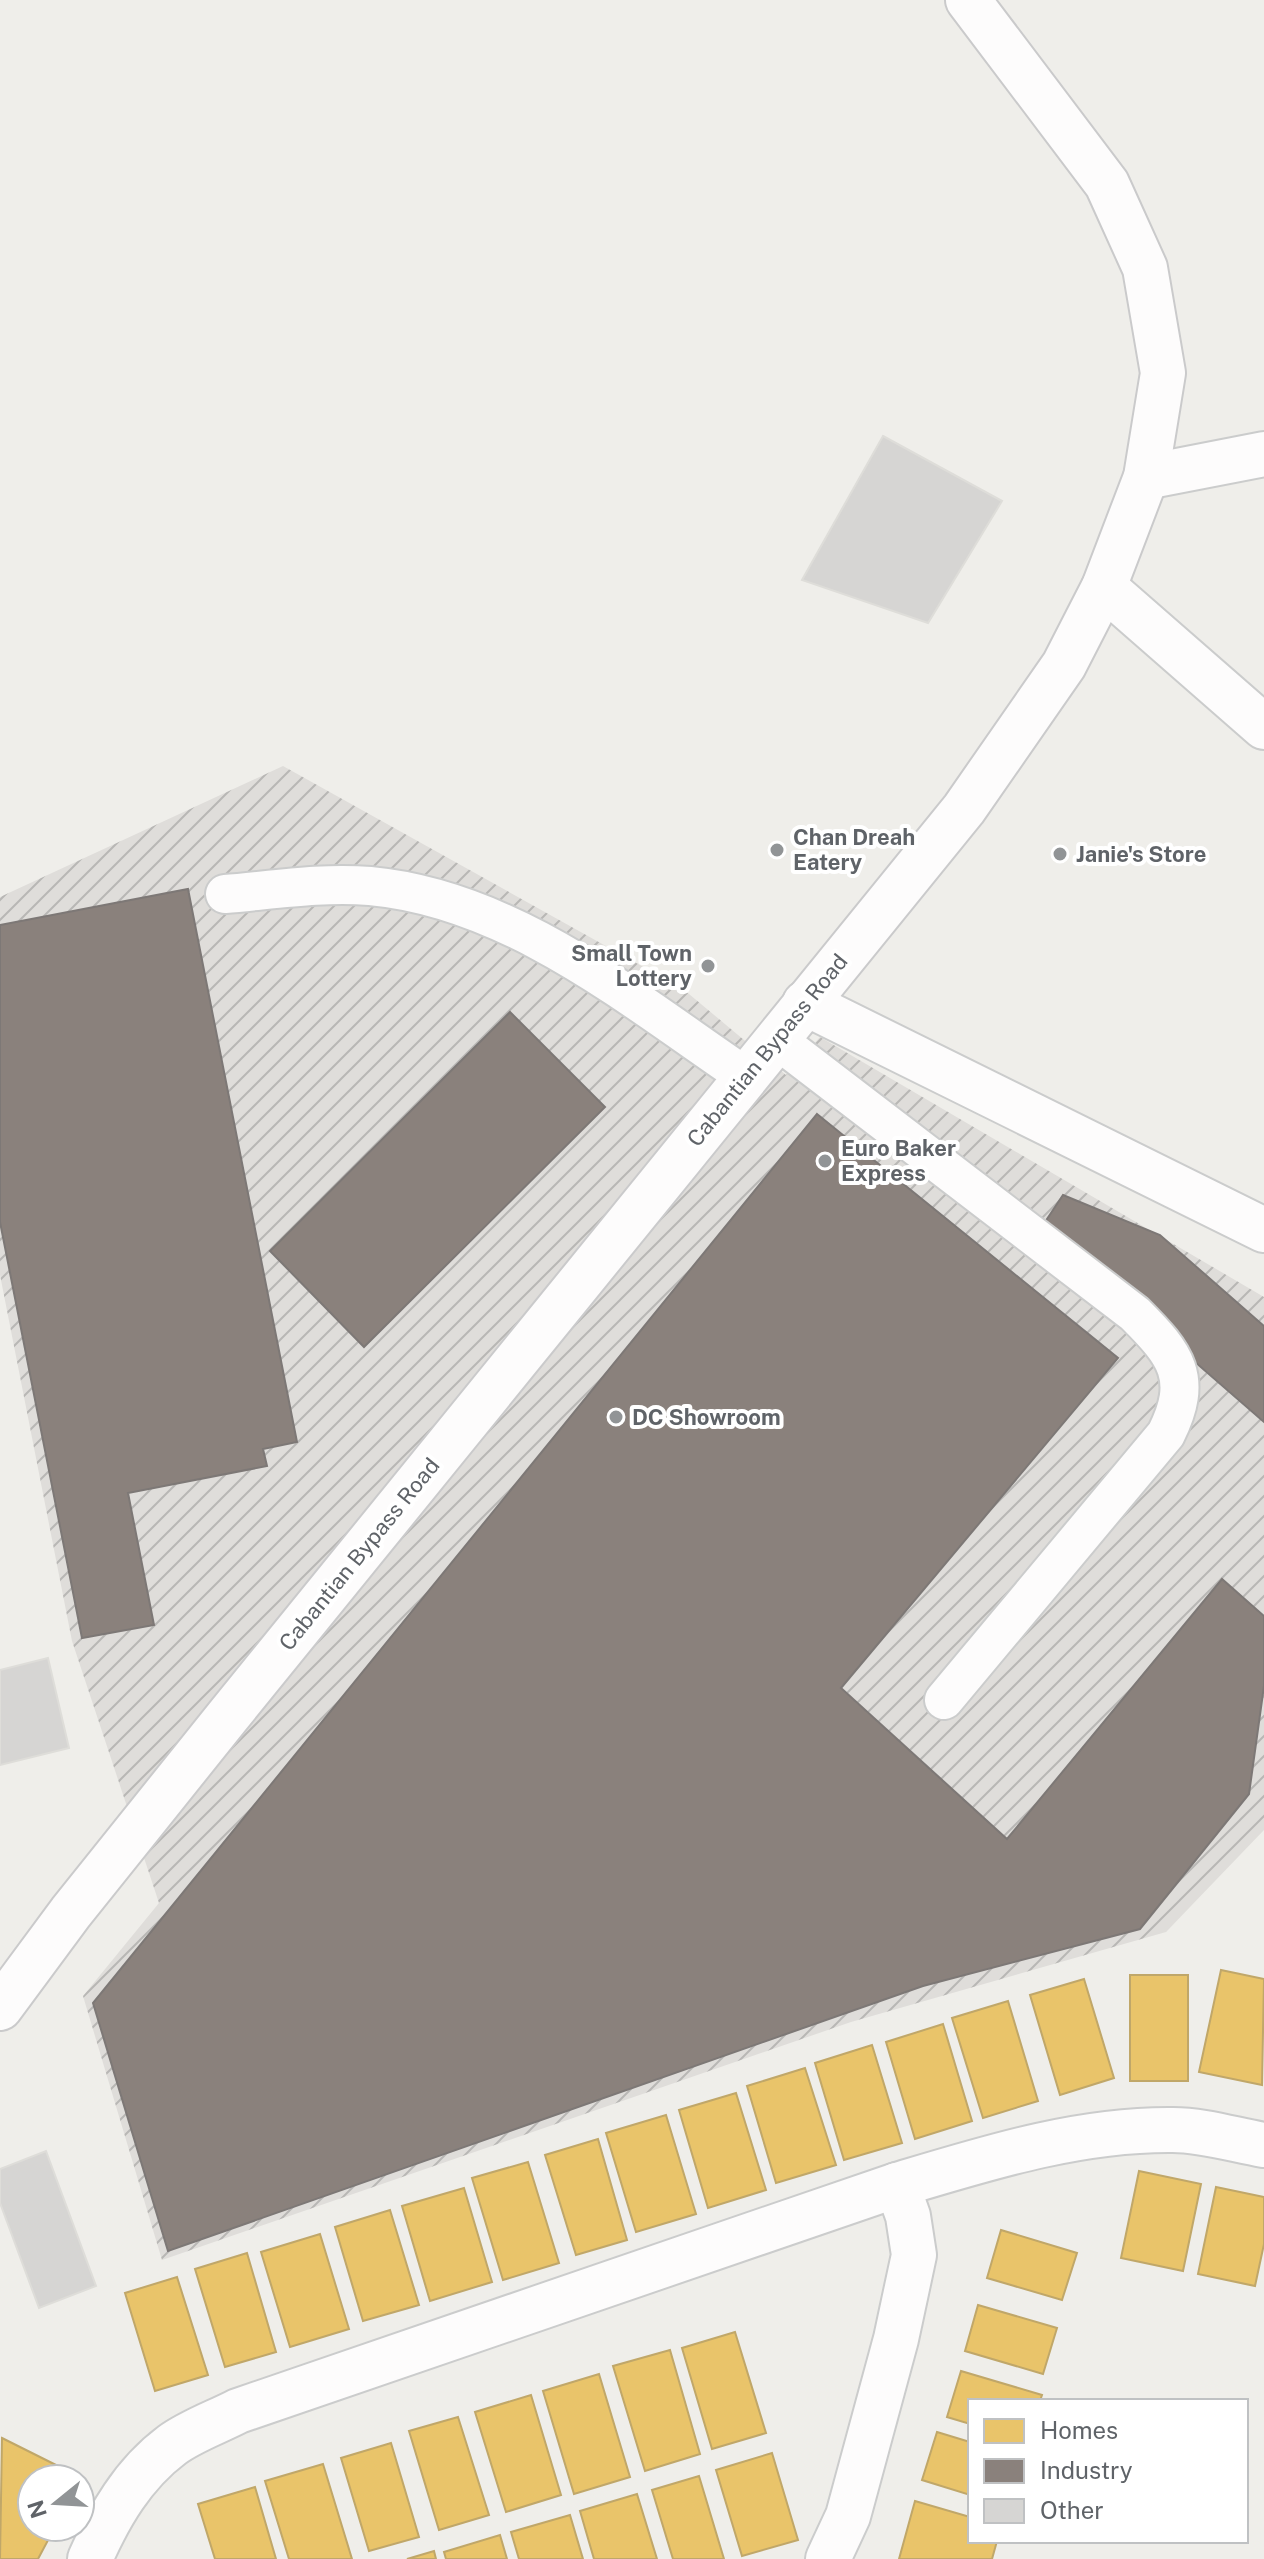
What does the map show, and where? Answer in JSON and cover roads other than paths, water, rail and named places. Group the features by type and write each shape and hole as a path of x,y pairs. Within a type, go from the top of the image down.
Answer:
{"street":[{"name":"Cabantian Bypass Road","path":"0,2008 71,1912 238,1703 964,809 1064,665 1104,587 1146,477 1163,373 1145,268 1107,184 968,0"},
{"path":"1146,477 1264,454"},
{"path":"1104,587 1264,727"},
{"path":"805,1003 1264,1230"},
{"path":"90,2559 103,2528 135,2477 173,2444 238,2411 897,2185 1005,2152 1084,2137 1175,2130 1264,2145"},
{"path":"828,2559 848,2516 896,2339 914,2255 908,2216 897,2185"}],"lane":[{"path":"225,894 369,886 426,895 489,917 565,955 745,1076"},
{"path":"776,1039 1135,1314 1156,1335 1172,1358 1182,1384 1179,1408 1166,1434 944,1700"}],"place":[{"name":"Chan Dreah Eatery","path":"777,850"},
{"name":"Janie's Store","path":"1060,854"},
{"name":"Small Town Lottery","path":"708,966"},
{"name":"Euro Baker Express","path":"825,1161"},
{"name":"DC Showroom","path":"616,1417"}]}
